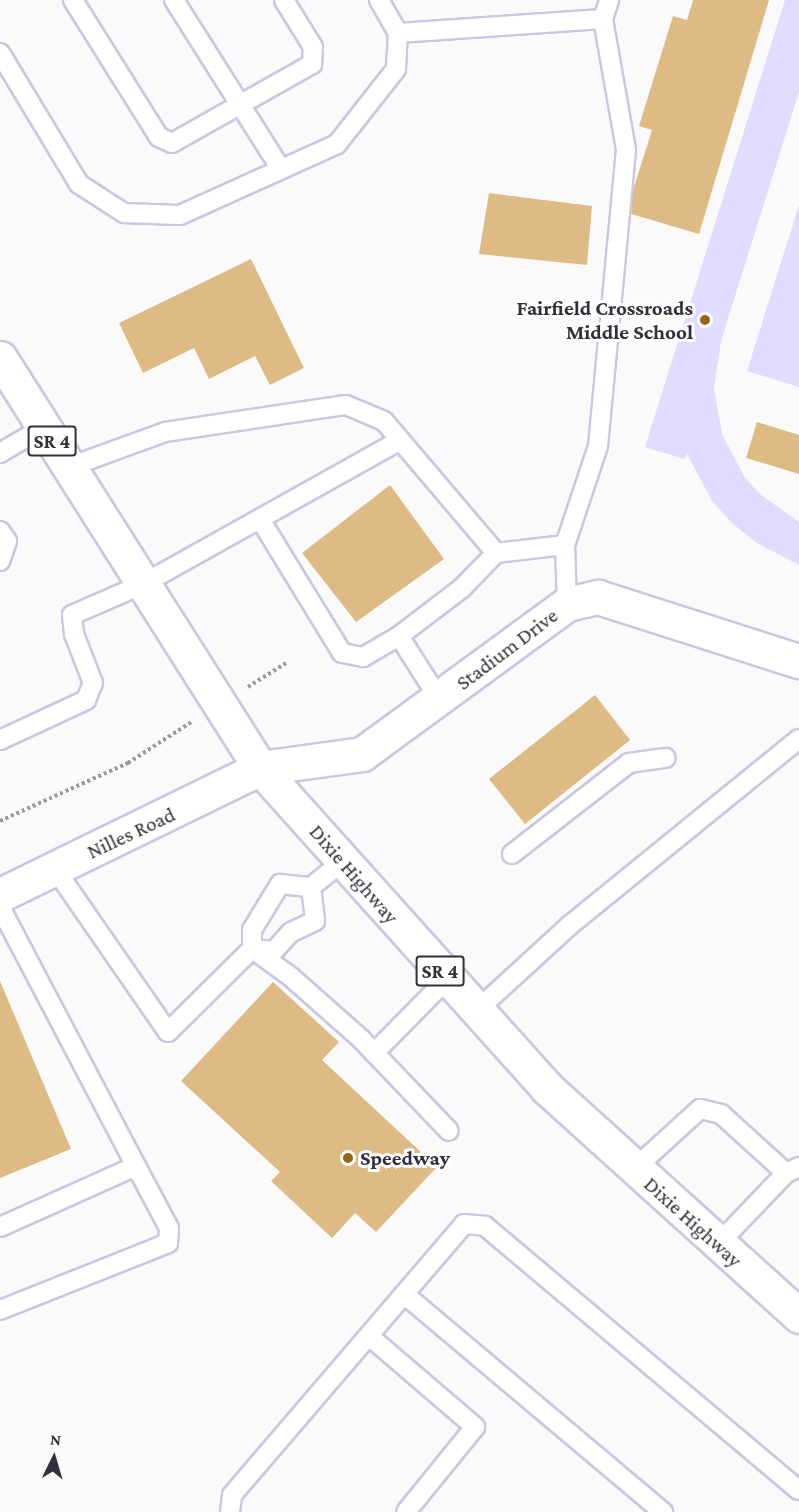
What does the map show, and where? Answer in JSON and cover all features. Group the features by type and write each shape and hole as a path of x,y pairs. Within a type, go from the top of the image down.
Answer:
{"main road":[{"name":"Dixie Highway","path":"0,358 260,768 475,1012 547,1088 799,1317"},
{"name":"Stadium Drive","path":"260,768 362,754 440,700 567,604 598,597 799,661"},
{"name":"Nilles Road","path":"0,896 260,768"}],"lane":[{"path":"73,0 159,137 172,143 312,64 313,47 284,0"},
{"path":"174,0 281,169"},
{"path":"0,53 79,184 124,213 180,215 337,144 396,69 398,33 379,0"},
{"path":"567,604 565,545 598,446 626,150 603,19 609,0"},
{"path":"398,33 603,19"},
{"path":"69,467 165,432 346,405 384,421 399,441 452,497 495,553"},
{"path":"0,453 44,427"},
{"path":"0,740 86,700 93,683 74,634 72,615 143,584 399,441"},
{"path":"260,519 342,653 363,657 399,636 484,568 495,553 565,545"},
{"path":"0,531 7,541 0,561"},
{"path":"399,636 440,700"},
{"path":"475,1012 570,925 799,739"},
{"path":"512,854 629,763 666,758"},
{"path":"55,869 168,1032 252,949 252,930 280,884 311,887 343,861"},
{"path":"252,949 274,951 291,932 315,921 311,887"},
{"path":"0,896 136,1166 170,1228 168,1243 0,1310"},
{"path":"252,949 291,977 374,1053 449,1131"},
{"path":"374,1053 447,979"},
{"path":"634,1169 700,1109 721,1114 793,1170 718,1244"},
{"path":"0,1227 136,1166"},
{"path":"230,1512 231,1495 464,1224 485,1226 799,1490"},
{"path":"404,1294 663,1512"},
{"path":"369,1336 475,1427 406,1512"}],"path":[{"path":"0,821 144,752"}],"shaded area":[{"path":"785,0 799,0 799,92 721,341 714,388 722,434 744,476 760,494 799,522 799,565 755,542 732,523 712,501 687,454 684,459 645,447"},
{"path":"799,205 799,387 747,371"}],"building":[{"path":"693,0 769,0 699,234 631,214 633,190 652,130 639,126 673,16 687,20"},
{"path":"489,193 592,206 587,265 479,254"},
{"path":"251,259 304,368 270,385 255,356 209,379 194,348 143,373 119,323"},
{"path":"757,422 799,435 799,474 746,458"},
{"path":"390,485 444,559 356,622 302,553"},
{"path":"595,695 630,740 525,824 489,779"},
{"path":"0,981 71,1149 0,1178"},
{"path":"273,982 339,1042 322,1060 437,1167 376,1232 355,1213 332,1238 271,1181 280,1172 181,1081"}],"place":[{"name":"Fairfield Crossroads Middle School","path":"705,320"},
{"name":"Speedway","path":"348,1158"}]}
